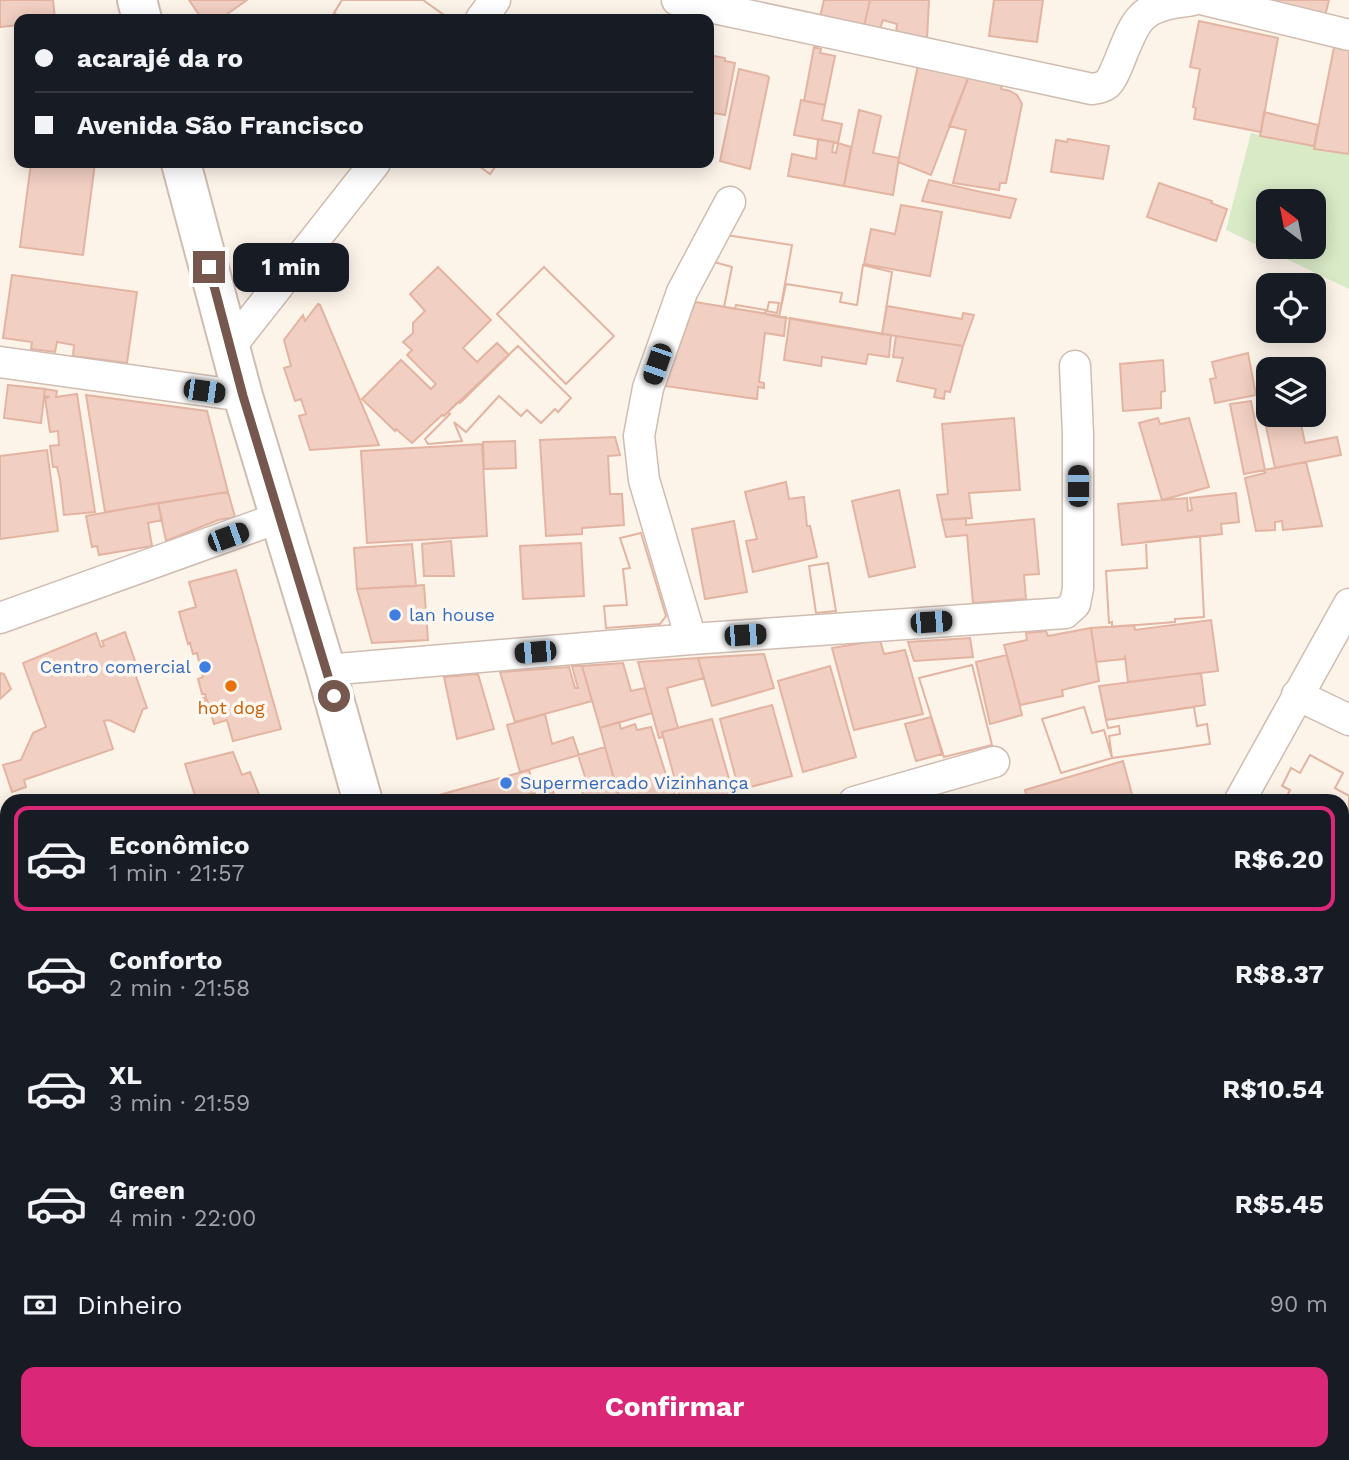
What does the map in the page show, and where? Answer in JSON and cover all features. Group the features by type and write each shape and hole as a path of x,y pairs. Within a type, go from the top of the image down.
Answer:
{"street":[{"path":"677,0 1092,89 1101,88 1109,82 1125,45 1142,16 1164,5 1193,0"},
{"path":"1205,0 1349,35"},
{"path":"182,168 278,519 326,670 361,794"},
{"path":"231,346 371,168"},
{"path":"691,639 644,480 639,436 648,388 682,292 730,202"},
{"path":"0,362 243,396"},
{"path":"326,670 691,639 1065,613 1075,604 1078,588 1075,366"},
{"path":"0,618 278,519"},
{"path":"1242,794 1349,604"},
{"path":"1297,695 1349,720"},
{"path":"882,794 994,762"}],"green space":[{"path":"1251,133 1349,154 1349,289 1326,278 1326,273 1316,273 1286,259 1326,259 1326,189 1256,189 1256,244 1226,230"}],"building":[{"path":"0,0 53,0 54,14 14,14 14,26 0,27"},
{"path":"189,0 247,0 227,14 199,14"},
{"path":"342,0 423,0 443,14 336,14"},
{"path":"342,0 423,0 443,14 336,14"},
{"path":"824,0 870,0 864,26 820,17"},
{"path":"870,0 929,0 927,39 896,33 897,24 883,20 880,29 864,26"},
{"path":"994,0 1043,0 1037,42 989,36"},
{"path":"1264,0 1329,0 1325,16"},
{"path":"1199,21 1278,38 1261,132 1194,119 1196,108 1193,107 1200,69 1190,67"},
{"path":"814,47 821,49 820,53 835,56 825,105 804,101"},
{"path":"1334,47 1349,49 1349,154 1314,149"},
{"path":"714,56 735,63 725,115 714,113"},
{"path":"918,65 969,76 931,175 898,162"},
{"path":"739,69 769,78 750,169 720,161"},
{"path":"969,76 1003,82 1001,89 1017,95 1022,104 1006,183 1000,183 999,190 953,183 966,130 949,126"},
{"path":"801,100 825,105 822,120 842,124 838,143 794,135"},
{"path":"859,110 881,116 873,153 899,158 893,195 844,186"},
{"path":"1264,112 1318,125 1314,146 1260,136"},
{"path":"818,139 834,142 832,152 836,153 838,143 851,147 844,186 788,176 792,154 816,159"},
{"path":"1068,139 1109,146 1103,179 1051,172 1056,140 1067,142"},
{"path":"30,168 94,168 83,255 20,247"},
{"path":"482,168 494,168 490,174"},
{"path":"482,168 494,168 490,174"},
{"path":"929,180 1016,199 1010,218 922,201"},
{"path":"1159,183 1212,201 1211,203 1227,209 1216,241 1147,217"},
{"path":"901,205 942,212 930,276 864,264 871,229 895,234"},
{"path":"719,234 792,245 779,317 765,314 766,310 736,305 735,309 724,307 732,267 714,262","holes":["769,302 779,303 777,313 767,311"]},
{"path":"719,234 792,245 779,317 765,314 766,310 736,305 735,309 724,307 732,267 714,262","holes":["769,302 779,303 777,313 767,311"]},
{"path":"863,265 892,272 882,334 779,317 786,284 842,293 840,302 857,305"},
{"path":"863,265 892,272 882,334 779,317 786,284 842,293 840,302 857,305"},
{"path":"438,267 491,320 463,348 477,362 497,343 509,355 460,403 442,415 412,443 396,429 395,431 362,399 401,360 431,389 436,384 407,355 412,350 403,342 413,333 413,323 425,311 410,294"},
{"path":"544,267 614,336 566,384 497,314"},
{"path":"544,267 614,336 566,384 497,314"},
{"path":"12,275 137,292 127,363 73,356 74,345 57,342 55,352 31,349 32,342 3,338"},
{"path":"695,302 786,317 784,336 765,333 759,382 764,383 764,388 758,387 757,399 665,386"},
{"path":"318,304 379,445 310,450 299,416 306,414 301,399 295,401 284,368 291,366 284,340 303,315 305,321"},
{"path":"887,306 962,319 963,313 974,315 963,346 882,334"},
{"path":"790,318 891,335 889,357 868,354 866,364 822,357 821,366 784,360"},
{"path":"896,336 963,346 950,392 945,391 944,399 934,397 936,389 897,381 903,358 893,357"},
{"path":"518,346 571,398 558,412 555,409 541,423 527,410 521,416 499,396 466,432 454,422 462,441 428,444 425,439 450,414 448,412"},
{"path":"518,346 571,398 558,412 555,409 541,423 527,410 521,416 499,396 466,432 454,422 462,441 428,444 425,439 450,414 448,412"},
{"path":"1248,353 1256,395 1215,403 1210,379 1216,378 1212,362"},
{"path":"1163,360 1165,391 1161,392 1161,408 1123,411 1120,364"},
{"path":"8,385 45,389 41,423 4,418"},
{"path":"45,389 57,391 56,397 77,394 95,512 64,515 60,479 57,467 53,467 50,446 59,445 58,431 50,432 45,398 50,397 44,396"},
{"path":"86,395 207,411 228,492 105,512"},
{"path":"1251,401 1265,470 1244,474 1230,404"},
{"path":"1014,418 1020,490 969,493 972,518 942,520 937,495 948,494 942,424"},
{"path":"1158,418 1160,424 1189,418 1209,487 1162,500 1139,423"},
{"path":"1266,427 1302,427 1305,443 1337,437 1341,455 1275,468"},
{"path":"615,437 620,455 608,456 610,494 622,494 624,525 582,528 582,534 546,536 540,440"},
{"path":"515,441 516,468 484,469 483,442"},
{"path":"482,444 487,536 367,543 361,451"},
{"path":"47,450 58,531 0,539 0,456"},
{"path":"1306,462 1322,526 1283,530 1282,521 1275,522 1275,530 1256,531 1245,478 1265,473 1264,470"},
{"path":"786,482 789,499 804,497 807,526 810,526 817,557 753,572 746,541 757,539 745,492"},
{"path":"899,490 915,567 869,577 852,501"},
{"path":"228,492 235,517 218,520 166,541 158,503"},
{"path":"1236,493 1239,522 1221,524 1222,534 1122,545 1118,504 1187,498 1188,511 1192,510 1190,498"},
{"path":"158,503 162,520 148,523 152,546 99,555 97,546 92,547 86,516"},
{"path":"966,518 966,525 1034,519 1039,574 1024,575 1026,599 973,603 967,535 946,537 942,520"},
{"path":"734,521 747,592 705,599 692,529"},
{"path":"641,533 666,616 660,624 606,628 604,606 627,605 623,569 630,568 620,538"},
{"path":"641,533 666,616 660,624 606,628 604,606 627,605 623,569 630,568 620,538"},
{"path":"1200,536 1204,617 1112,627 1112,622 1109,623 1106,571 1147,568 1146,542"},
{"path":"1200,536 1204,617 1112,627 1112,622 1109,623 1106,571 1147,568 1146,542"},
{"path":"451,541 454,576 424,576 422,544"},
{"path":"581,543 584,596 523,599 520,546"},
{"path":"412,544 416,586 357,589 354,548"},
{"path":"828,563 836,611 816,613 809,566"},
{"path":"828,563 836,611 816,613 809,566"},
{"path":"236,570 281,729 233,741 227,720 214,724 207,700 204,701 205,694 202,694 198,679 203,677 197,653 193,654 190,643 188,644 179,612 196,607 189,582"},
{"name":"lan house","path":"424,585 428,640 372,643 357,589"},
{"path":"1211,620 1218,671 1128,682 1125,657 1096,662 1091,628 1134,625 1135,630"},
{"path":"1091,628 1099,681 1062,690 1063,696 1020,705 1004,645 1027,640 1026,633 1046,631 1048,636"},
{"path":"125,632 135,661 131,662 147,708 143,709 134,732 109,720 104,721 113,749 24,780 26,787 12,792 3,765 21,760 33,733 46,727 23,663 96,633 101,647 104,646 102,641"},
{"path":"970,638 973,657 914,661 908,642"},
{"path":"880,640 884,654 905,650 923,714 854,730 832,648"},
{"path":"764,654 774,688 712,706 698,658"},
{"path":"1007,655 1022,715 990,724 976,662"},
{"path":"698,658 704,678 667,688 678,728 662,732 663,737 659,738 638,662"},
{"path":"623,663 631,691 645,688 652,713 600,728 582,666"},
{"path":"972,665 992,745 944,757 919,678"},
{"path":"972,665 992,745 944,757 919,678"},
{"path":"572,666 582,666 592,701 515,722 500,672 569,667 575,688 578,688"},
{"path":"830,666 856,757 803,772 778,681"},
{"path":"0,673 4,674 11,689 0,699"},
{"path":"1201,673 1205,705 1106,720 1099,686"},
{"path":"478,674 494,729 457,739 444,677"},
{"path":"772,705 792,776 739,790 720,719"},
{"path":"1084,707 1092,733 1104,730 1112,758 1061,773 1042,719"},
{"path":"1084,707 1092,733 1104,730 1112,758 1061,773 1042,719"},
{"path":"1194,707 1197,726 1207,724 1210,744 1112,758 1109,736 1120,734 1119,726 1108,728 1106,720"},
{"path":"1194,707 1197,726 1207,724 1210,744 1112,758 1109,736 1120,734 1119,726 1108,728 1106,720"},
{"path":"545,714 552,744 573,737 579,755 520,772 507,725"},
{"path":"931,717 942,754 916,761 905,724"},
{"path":"712,719 733,793 679,794 662,732"},
{"path":"619,722 621,729 635,724 637,730 651,727 675,794 618,794 600,728"},
{"path":"605,747 619,794 583,794 580,785 587,783 578,755"},
{"path":"233,752 242,775 250,772 259,794 194,794 185,764"},
{"path":"1310,755 1343,773 1335,788 1346,794 1288,794 1290,790 1282,786 1291,768 1300,773"},
{"path":"1310,755 1343,773 1335,788 1346,794 1288,794 1290,790 1282,786 1291,768 1300,773"},
{"path":"1123,761 1132,794 1026,794 1025,790"},
{"path":"529,770 535,793 531,794 443,794"}],"place":[{"name":"lan house","path":"395,615"},
{"name":"Centro comercial","path":"205,667"},
{"name":"hot dog","path":"231,686"},
{"name":"Supermercado Vizinhança","path":"506,783"}],"route":[{"path":"209,267 278,519 334,696"}]}
